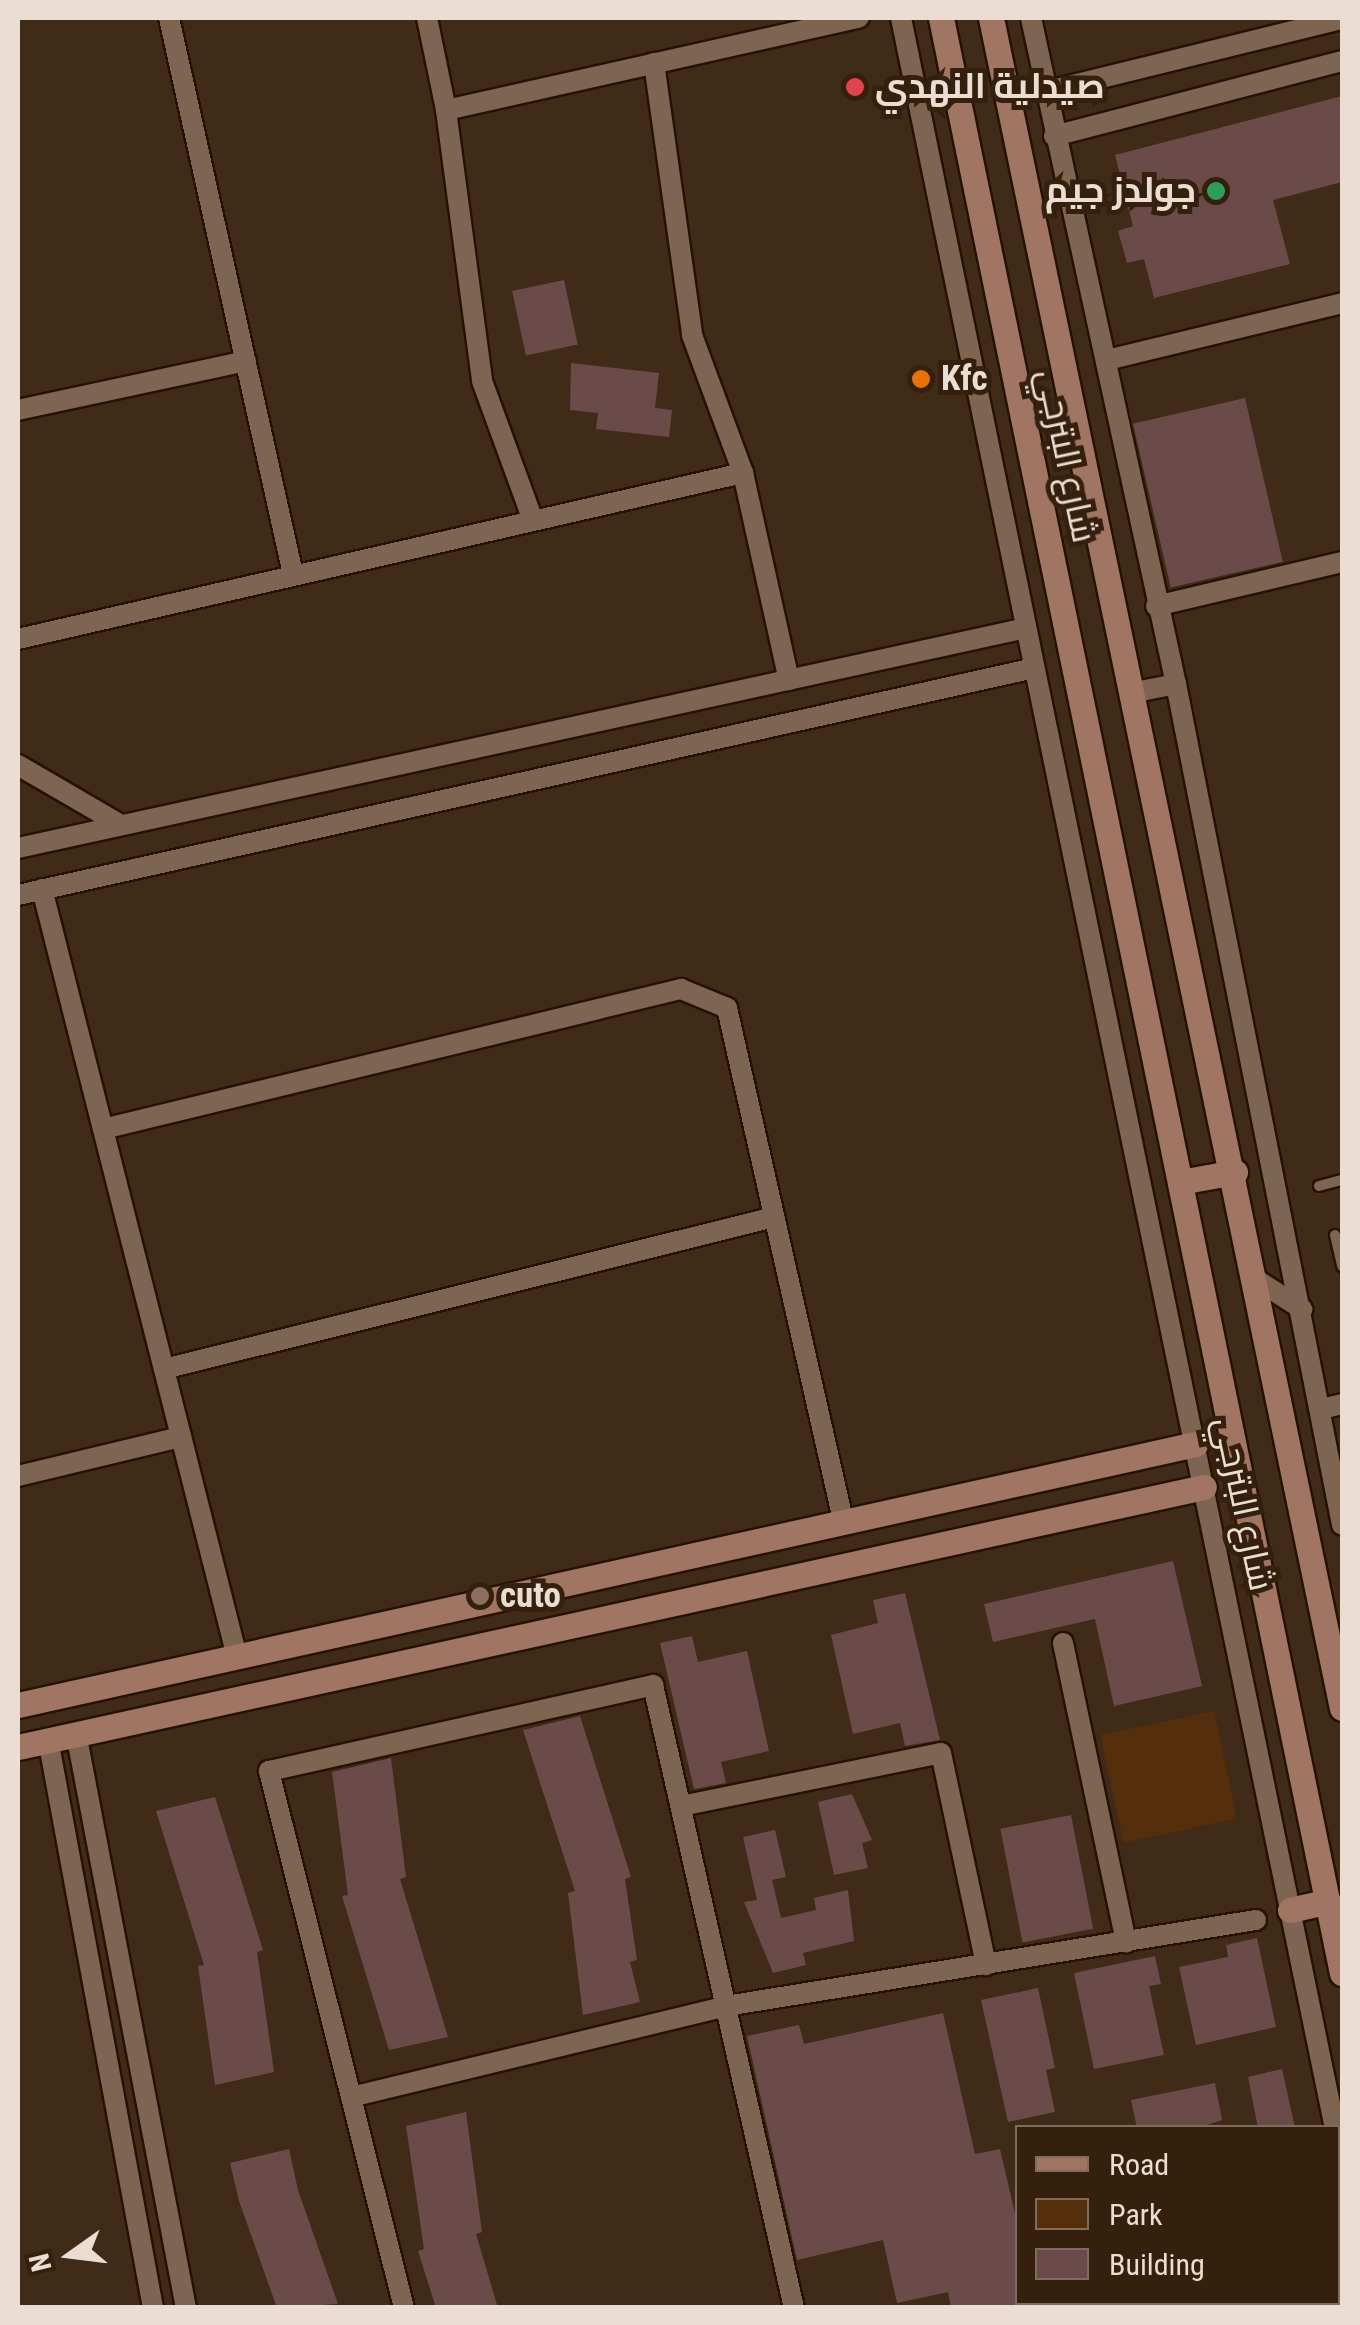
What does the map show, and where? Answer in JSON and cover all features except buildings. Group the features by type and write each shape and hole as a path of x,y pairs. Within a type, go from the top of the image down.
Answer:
{"main road":[{"name":"شارع البترجي","path":"941,18 1342,1973"},
{"name":"شارع البترجي","path":"991,18 1135,692 1342,1708"},
{"path":"1180,1182 1234,1172"},
{"path":"48,1740 29,1702 236,1652 1194,1444"},
{"path":"18,1747 1204,1487"},
{"path":"1290,1910 1328,1902"}],"street":[{"path":"169,18 293,574"},
{"path":"427,18 446,110 482,381 532,518"},
{"path":"446,110 859,18"},
{"name":"شارع البترجي","path":"901,18 1334,2125"},
{"name":"شارع البترجي","path":"1031,18 1044,92 1107,360 1156,606 1176,684 1302,1309 1332,1406 1342,1525"},
{"path":"1044,92 1285,25 1342,19"},
{"path":"1054,136 1342,61"},
{"path":"654,63 692,336 743,473 789,680"},
{"path":"925,128 962,121"},
{"path":"1107,360 1342,303"},
{"path":"18,410 246,362"},
{"path":"18,639 532,518 743,473"},
{"path":"1156,606 1342,562"},
{"path":"18,848 1026,628"},
{"path":"18,895 1034,668"},
{"path":"1135,692 1176,684"},
{"path":"18,765 121,826"},
{"path":"42,889 236,1652"},
{"path":"1082,896 1124,908"},
{"path":"103,1129 681,988 727,1008 843,1520"},
{"path":"164,1369 774,1217"},
{"path":"1257,1280 1302,1309"},
{"path":"18,1476 181,1437"},
{"path":"1063,1644 1126,1942"},
{"path":"404,2308 269,1771 654,1685 794,2308"},
{"path":"76,1733 186,2308"},
{"path":"48,1740 153,2308"},
{"path":"680,1806 941,1754 986,1965"},
{"path":"351,2097 726,2006 1256,1920"}],"lane":[{"path":"1320,1186 1342,1180"},
{"path":"1336,1235 1342,1266"}],"green space":[{"path":"1214,1711 1237,1819 1123,1843 1101,1735"}],"place":[{"name":"صيدلية النهدي","path":"855,87"},
{"name":"جولدز جيم","path":"1216,191"},
{"name":"Kfc","path":"921,379"},
{"name":"cuto","path":"480,1596"}]}
